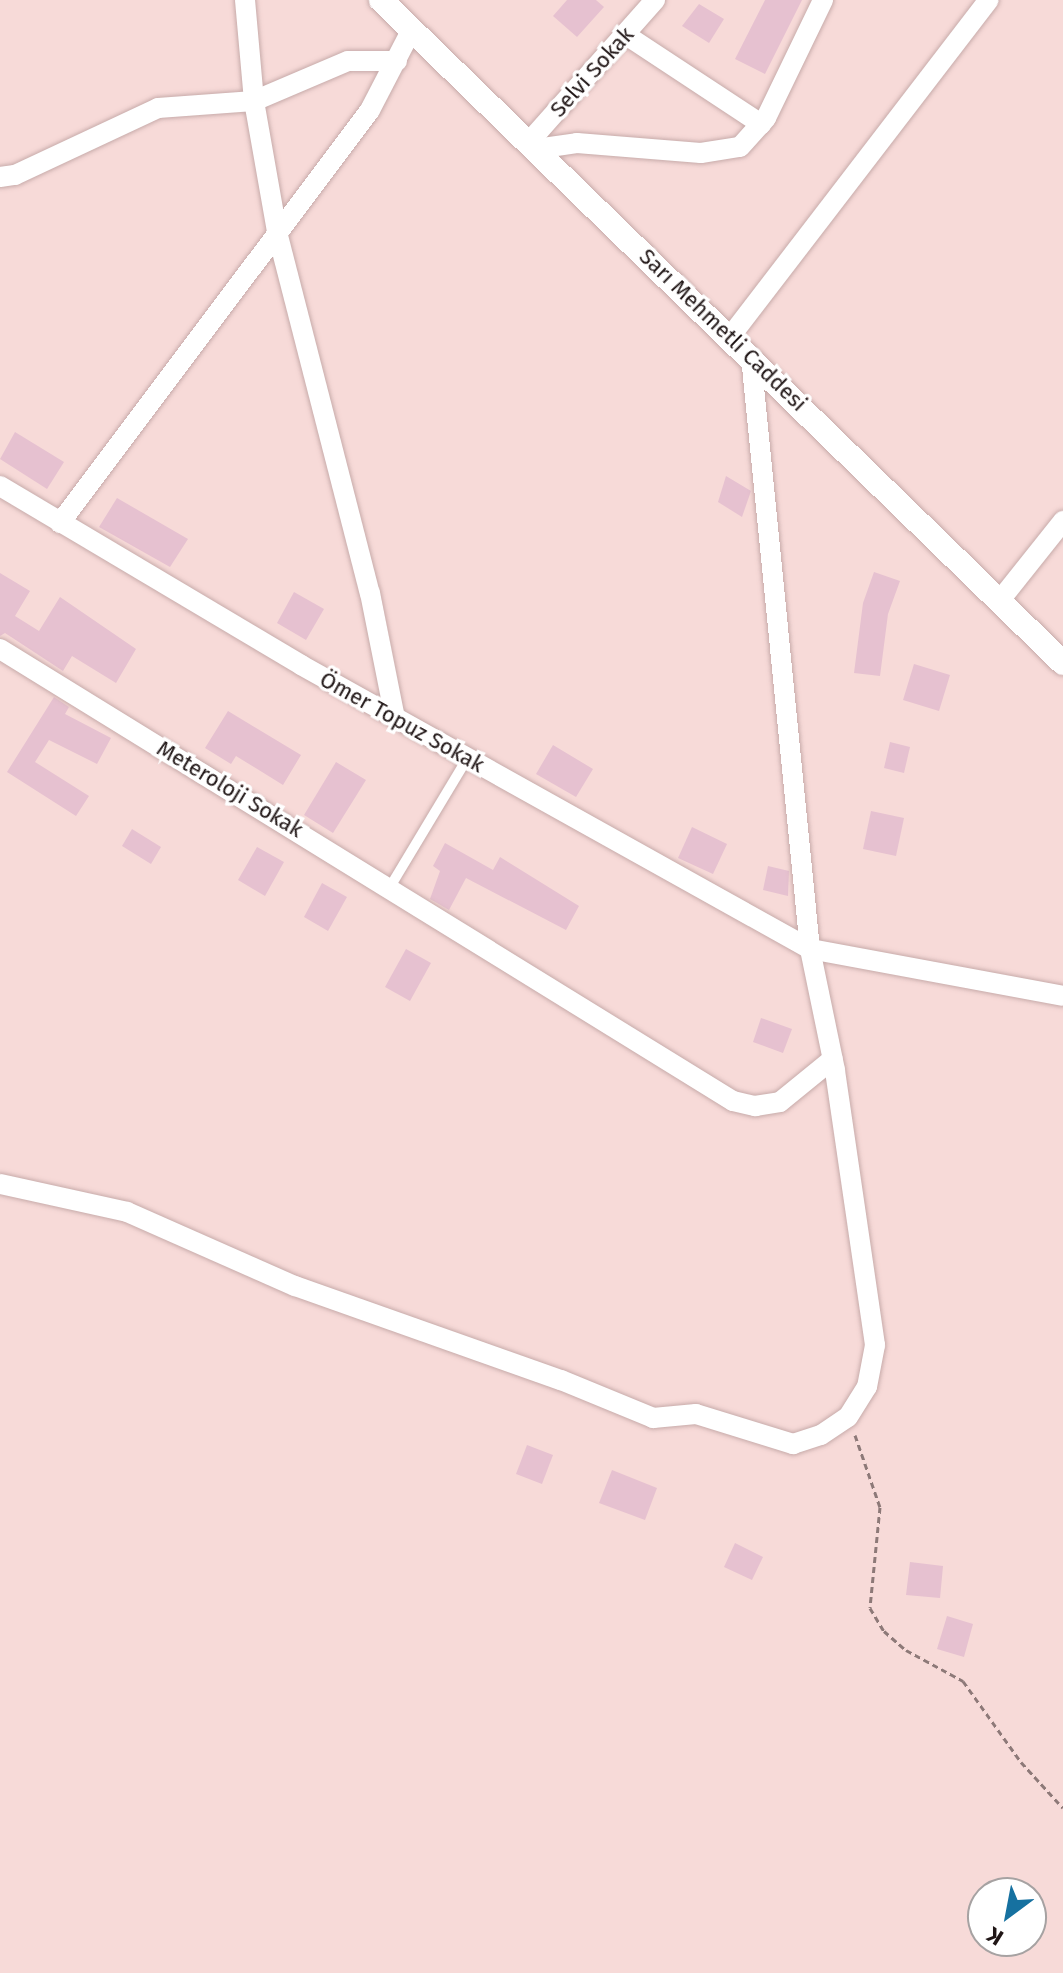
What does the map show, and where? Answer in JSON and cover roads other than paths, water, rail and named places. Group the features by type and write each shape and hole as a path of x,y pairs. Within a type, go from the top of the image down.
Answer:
{"street":[{"path":"245,0 254,101 277,232 370,593 395,718"},
{"name":"Sarı Mehmetli Caddesi","path":"381,0 1001,599 1063,663"},
{"name":"Selvi Sokak","path":"532,146 655,0"},
{"path":"532,146 577,143 724,152 740,147 761,124 823,0"},
{"path":"730,337 989,0"},
{"path":"60,523 370,110 412,29"},
{"path":"626,35 761,124"},
{"path":"0,177 15,175 158,108 254,101 348,61 397,61"},
{"path":"0,1184 127,1212 295,1286 561,1380 653,1418 696,1414 793,1444 821,1435 848,1417 867,1387 875,1345 833,1059 810,949 751,357"},
{"name":"Ömer Topuz Sokak","path":"0,486 395,718 810,949 1063,996"},
{"path":"1001,599 1063,521"},
{"name":"Meteroloji Sokak","path":"0,649 733,1101 755,1106 780,1102 833,1059"}],"lane":[{"path":"390,887 467,759"}]}
